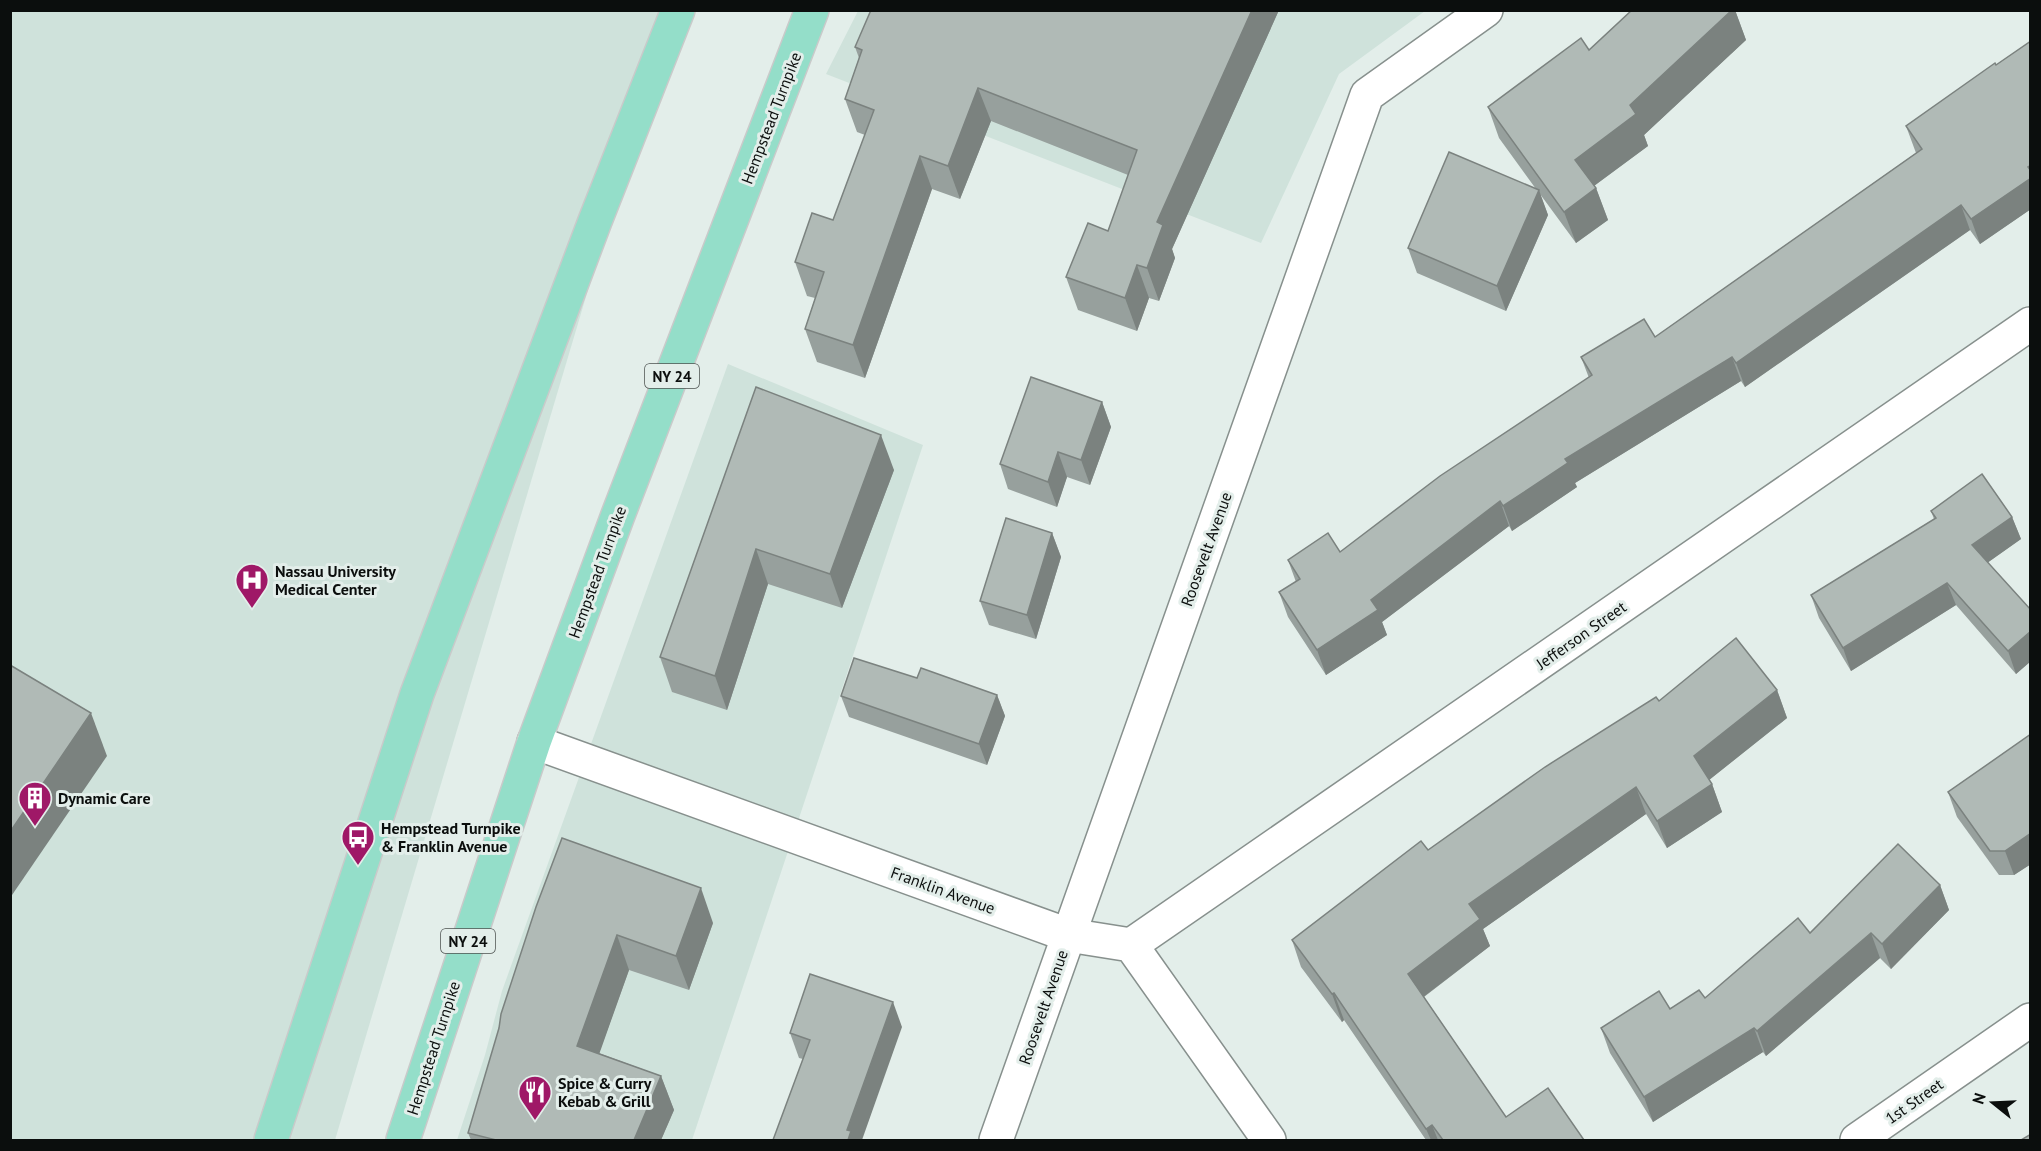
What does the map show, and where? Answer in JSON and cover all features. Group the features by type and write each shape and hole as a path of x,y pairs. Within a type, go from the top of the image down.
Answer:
{"main road":[{"path":"271,1140 417,694 599,210 678,10"},
{"name":"Hempstead Turnpike","path":"403,1140 534,742 812,10"}],"street":[{"name":"Roosevelt Avenue","path":"996,1140 1367,95 1486,10"},
{"name":"Jefferson Street","path":"1131,945 2031,324"},
{"name":"Franklin Avenue","path":"534,742 1068,935 1131,945"},
{"path":"1131,945 1269,1140"},
{"name":"1st Street","path":"1857,1140 2031,1020"}],"shaded area":[{"name":"Nassau University Medical Center","path":"10,11 671,11 335,1140 11,1140"},
{"path":"858,11 1425,11 1339,74 1261,243 826,74"},
{"path":"728,364 923,445 692,1140 457,1140 485,1055 502,991"}],"building":[{"path":"871,10 1252,10 1157,222 1163,225 1147,268 1137,265 1125,298 1066,277 1088,223 1108,231 1137,150 978,88 948,166 920,156 853,345 805,329 824,272 795,262 812,213 833,220 874,110 845,99 862,50 855,47"},
{"path":"1632,10 1732,10 1630,105 1636,114 1575,160 1596,188 1564,212 1488,107 1581,38 1589,50"},
{"path":"2031,41 2031,165 2028,167 2031,171 2031,178 1971,219 1961,205 1736,363 1732,357 1565,459 1568,463 1503,506 1500,501 1371,600 1378,610 1317,650 1279,592 1300,579 1288,560 1328,533 1340,552 1440,476 1592,375 1581,357 1644,319 1655,337 1922,149 1906,126 1995,63 1996,65"},
{"path":"1449,152 1539,190 1497,286 1408,248"},
{"path":"1031,377 1102,402 1081,460 1058,452 1048,482 1000,464"},
{"path":"756,387 881,435 830,574 756,549 715,676 660,657"},
{"path":"1982,474 2012,517 1972,545 2031,610 2031,631 2008,651 1947,583 1843,648 1811,595 1936,518 1931,511"},
{"path":"1006,518 1052,533 1027,615 980,601"},
{"path":"1736,638 1777,690 1694,756 1712,784 1657,821 1636,787 1469,904 1480,919 1408,974 1506,1117 1548,1088 1584,1140 1443,1140 1432,1125 1426,1129 1334,993 1332,994 1292,940 1421,841 1428,850 1545,767 1656,697 1659,701"},
{"path":"854,658 917,678 921,668 997,695 979,744 841,696"},
{"path":"10,665 91,713 10,832"},
{"path":"2031,734 2031,833 2005,851 1990,851 1948,792"},
{"path":"562,838 701,888 676,956 617,935 577,1046 661,1076 634,1140 496,1140 468,1133 499,1028 501,1014 536,907"},
{"path":"1898,844 1940,885 1882,944 1871,933 1757,1031 1754,1028 1644,1097 1601,1028 1659,991 1670,1009 1699,990 1705,998 1798,918 1810,933"},
{"path":"810,974 893,1002 847,1130 851,1131 848,1140 773,1140 810,1040 790,1033"},
{"path":"2031,1134 2031,1140 2021,1140"}],"place":[{"name":"Nassau University Medical Center","path":"252,609"},
{"name":"Dynamic Care","path":"35,827"},
{"name":"Hempstead Turnpike & Franklin Avenue","path":"358,866"},
{"name":"Spice & Curry Kebab & Grill","path":"535,1121"}]}
